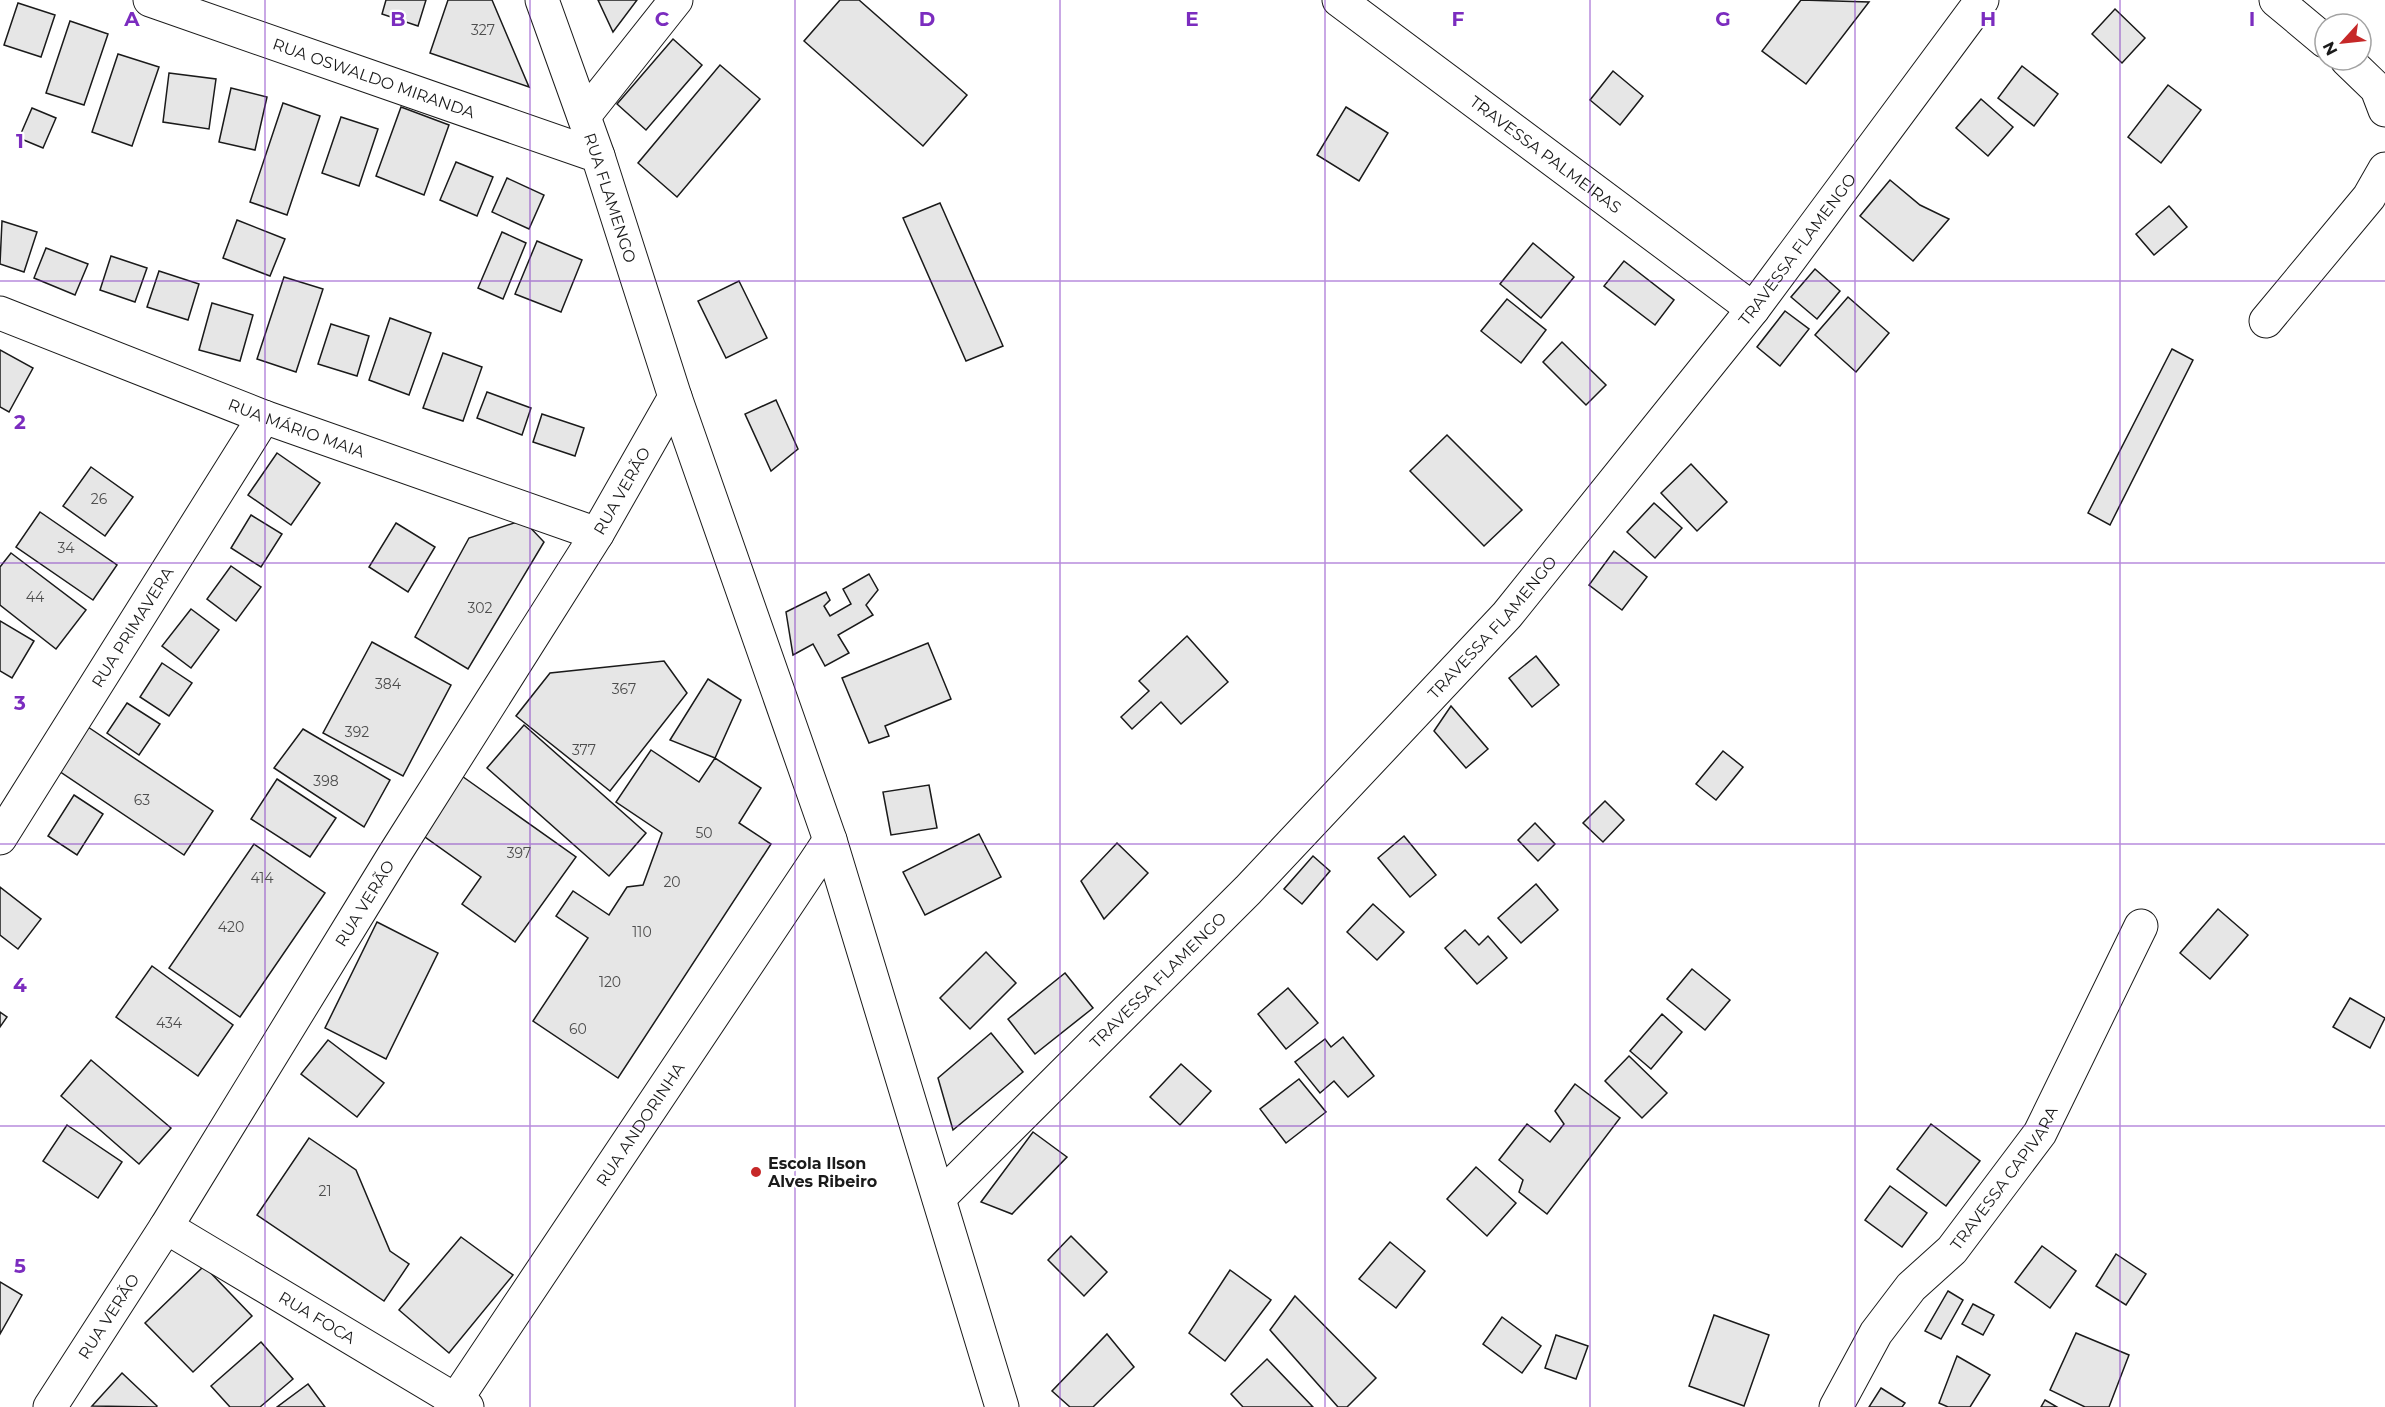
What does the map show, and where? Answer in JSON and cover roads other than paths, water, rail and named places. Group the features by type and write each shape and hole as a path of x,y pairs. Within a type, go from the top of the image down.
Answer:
{"street":[{"name":"RUA OSWALDO MIRANDA","path":"150,0 598,156"},
{"name":"RUA FLAMENGO","path":"542,0 598,156 675,397 830,840 1002,1407"},
{"path":"584,116 676,0"},
{"name":"TRAVESSA PALMEIRAS","path":"1339,0 1753,309"},
{"name":"TRAVESSA FLAMENGO","path":"939,1198 1248,890 1507,615 1753,309 1982,0"},
{"path":"2276,0 2313,31"},
{"path":"2359,72 2376,89 2385,110"},
{"path":"2266,321 2369,197 2385,169"},
{"name":"RUA MÁRIO MAIA","path":"0,313 264,417 597,534"},
{"name":"RUA VERÃO","path":"50,1407 166,1227 393,855 597,534 675,397"},
{"name":"RUA PRIMAVERA","path":"0,838 264,417"},
{"name":"RUA ANDORINHA","path":"458,1404 830,840"},
{"name":"TRAVESSA CAPIVARA","path":"1836,1407 1876,1333 1911,1287 1952,1250 2040,1134 2141,926"},
{"name":"RUA FOCA","path":"166,1227 458,1404"}],"place":[{"name":"Escola Ilson Alves Ribeiro","path":"756,1172"}]}
